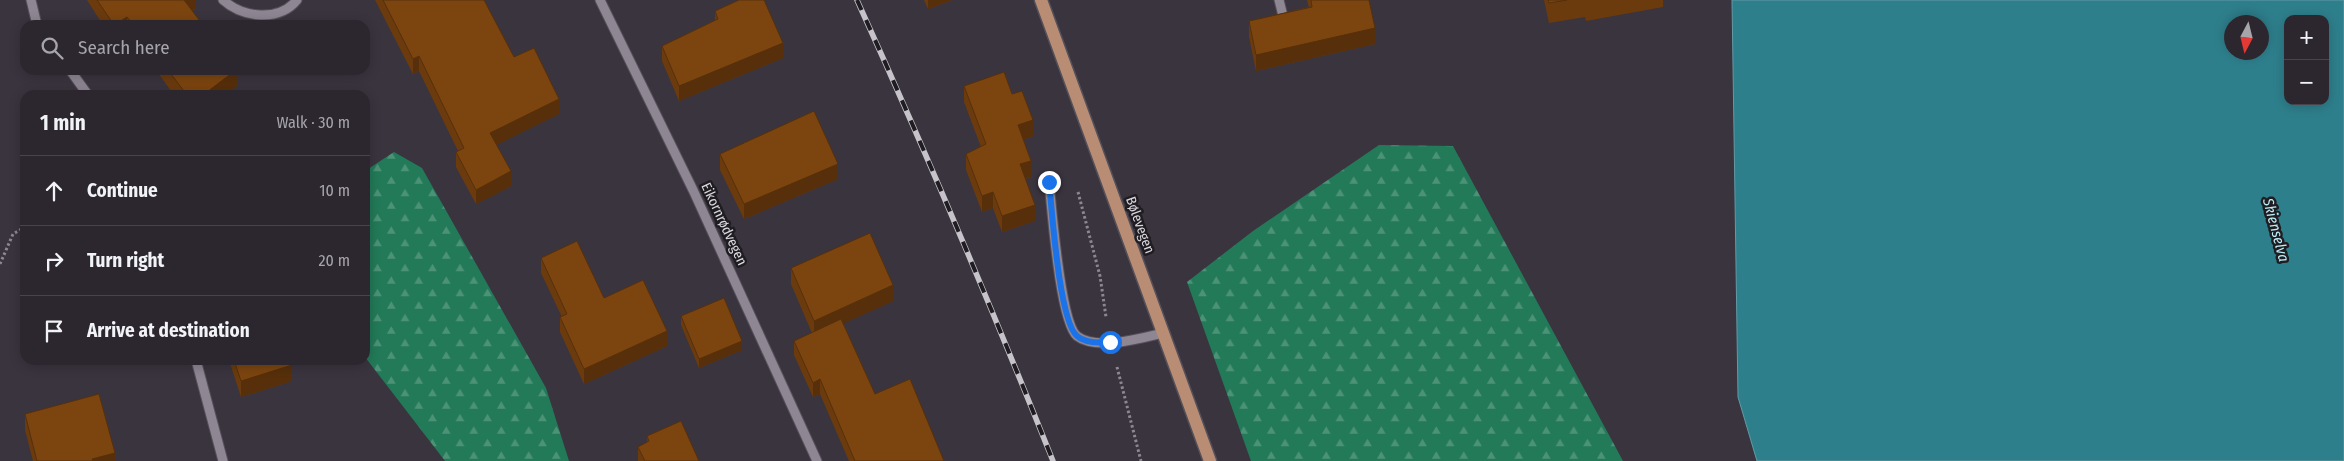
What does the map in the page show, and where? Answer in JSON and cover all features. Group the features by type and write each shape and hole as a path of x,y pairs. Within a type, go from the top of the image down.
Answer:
{"main road":[{"name":"Bølevegen","path":"1041,0 1210,461"}],"street":[{"path":"31,0 36,20"},
{"path":"223,0 246,13 265,15 281,12 292,6 297,0"},
{"name":"Eikornrødvegen","path":"600,0 693,190 817,461"},
{"path":"1279,0 1283,16"},
{"path":"74,75 84,90"},
{"path":"1049,182 1063,300 1069,323 1077,336 1094,343 1136,340 1163,333"},
{"path":"197,365 223,461"}],"path":[{"path":"0,264 12,234 20,230"}],"green space":[{"path":"1379,145 1453,146 1623,461 1251,461 1187,282 1253,231"},
{"path":"394,152 422,168 546,388 569,461 445,461 370,364 370,168"}],"water":[{"name":"Skienselva","path":"1732,0 2344,0 2344,461 1757,461 1738,397"}],"building":[{"path":"97,0 184,0 199,20 130,20 127,17 122,20 111,20"},
{"path":"383,0 484,0 514,57 534,48 559,99 490,133 511,171 476,190 456,152 464,148 419,56 413,59"},
{"path":"739,0 764,0 783,43 679,86 662,46 718,19 715,11"},
{"path":"1311,0 1369,0 1375,28 1256,55 1249,21 1312,7"},
{"path":"1548,0 1567,0 1549,3"},
{"path":"1004,72 1012,94 1022,91 1033,120 1018,125 1031,161 1020,164 1035,205 1002,216 993,192 982,196 966,154 986,144 964,86"},
{"path":"172,75 229,75 210,90 183,90"},
{"path":"814,111 838,164 744,204 720,154"},
{"path":"870,233 893,285 814,321 791,268"},
{"path":"577,241 604,298 643,280 667,331 584,369 560,317 567,314 541,258"},
{"path":"724,298 742,341 699,359 681,316"},
{"path":"841,319 875,394 910,379 944,461 855,461 820,379 813,383 794,341"},
{"path":"236,365 292,365 241,381"},
{"path":"99,394 115,453 92,459 93,461 37,461 25,414"},
{"path":"681,421 699,461 645,461 638,447 649,441 647,436"}],"railway":[{"path":"857,0 958,229 1053,461"}],"route":[{"path":"1049,182 1063,300 1069,323 1077,336 1094,343 1110,342"}]}
